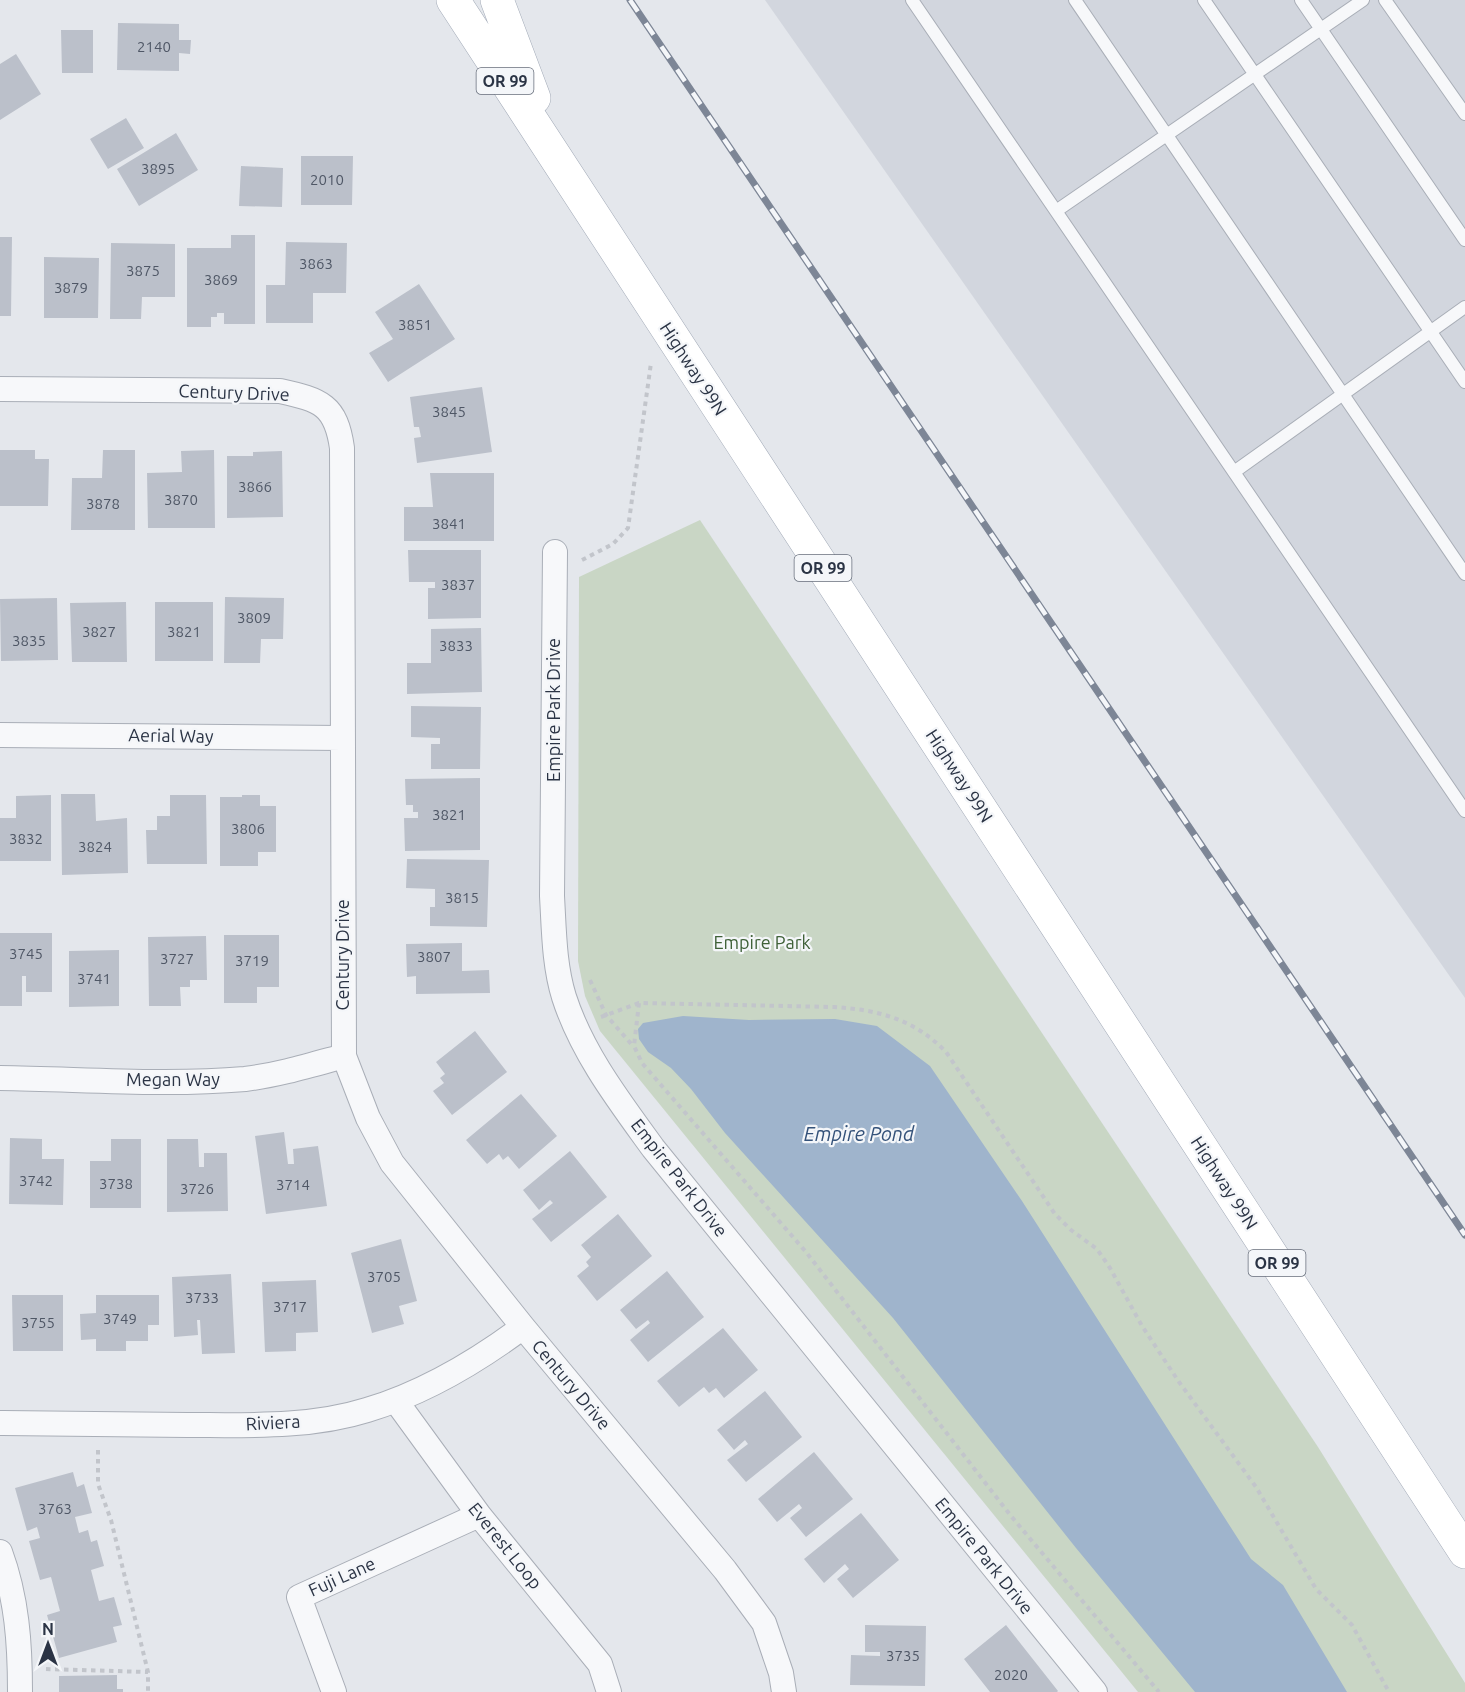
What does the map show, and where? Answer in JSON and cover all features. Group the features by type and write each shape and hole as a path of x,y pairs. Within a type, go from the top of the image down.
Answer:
{"main road":[{"name":"Highway 99N","path":"453,0 1465,1552"},
{"path":"497,0 558,162"}],"street":[{"name":"Century Drive","path":"0,390 280,391 304,396 327,407 339,425 342,448 344,1056 368,1118 392,1163 523,1327 726,1570 764,1623 781,1673 784,1692"},
{"name":"Empire Park Drive","path":"555,563 552,896 555,951 563,996 576,1027 610,1090 653,1148 1095,1692"},
{"name":"Aerial Way","path":"0,735 342,738"},
{"name":"Megan Way","path":"0,1078 187,1082 246,1078 344,1056"},
{"name":"Riviera","path":"0,1423 259,1425 308,1422 365,1411 396,1401 478,1361 523,1327"},
{"name":"Everest Loop","path":"396,1401 479,1515 600,1664 609,1692"},
{"name":"Fuji Lane","path":"334,1692 299,1597 479,1515"},
{"path":"0,1552 13,1596 19,1635 20,1692"}],"lane":[{"path":"912,0 1465,811"},
{"path":"1075,0 1465,574"},
{"path":"1204,0 1465,382"},
{"path":"1300,0 1465,240"},
{"path":"1056,211 1363,0"},
{"path":"1385,0 1465,114"},
{"path":"1234,472 1342,392 1465,307"}],"path":[{"path":"555,563 613,544 628,528 658,315"},
{"path":"587,970 606,1015 634,1046 642,1063 806,1252 1011,1516 1159,1692"},
{"path":"576,1027 639,1003 858,1009 892,1017 927,1033 946,1052 1055,1214 1097,1250 1110,1268 1143,1326 1179,1382 1256,1487 1316,1589 1352,1625 1389,1692"},
{"path":"634,1046 639,1003"},
{"path":"98,1424 98,1484 111,1520 148,1672 148,1692"},
{"path":"20,1664 44,1669 148,1672"}],"shaded area":[{"path":"765,0 1465,0 1465,998"}],"green space":[{"name":"Empire Park","path":"700,520 1318,1447 1465,1683 1465,1692 1138,1692 600,1031 585,996 578,961 579,577"}],"water":[{"name":"Empire Pond","path":"683,1016 749,1020 835,1019 877,1026 930,1066 1022,1201 1251,1559 1283,1585 1347,1692 1195,1692 1076,1548 893,1318 725,1133 691,1089 671,1068 648,1052 639,1039 638,1029 643,1023"}],"building":[{"path":"118,23 179,24 179,40 191,40 190,54 179,53 179,71 117,70"},
{"path":"61,30 93,30 93,73 62,73"},
{"path":"16,54 41,94 0,120 0,64"},
{"path":"126,118 144,148 108,169 90,139"},
{"path":"176,133 198,170 139,206 117,169"},
{"path":"301,156 353,156 352,205 301,205"},
{"path":"241,166 283,168 282,207 239,206"},
{"path":"231,235 255,235 255,324 224,324 224,313 217,313 217,317 211,317 211,327 187,327 187,248 231,248"},
{"path":"0,237 12,237 11,316 0,316"},
{"path":"286,242 347,243 346,293 313,293 313,323 266,323 266,285 285,285"},
{"path":"111,243 175,244 175,297 142,297 141,319 110,319"},
{"path":"44,257 99,258 98,318 44,318"},
{"path":"419,284 455,339 388,382 369,353 393,339 375,312"},
{"path":"482,387 492,452 417,463 414,438 421,437 419,427 414,427 410,397"},
{"path":"0,450 35,450 35,459 49,459 48,506 0,506"},
{"path":"103,450 135,450 135,530 71,530 72,478 102,478"},
{"path":"214,450 215,528 148,528 147,473 182,472 181,451"},
{"path":"282,451 283,517 227,518 227,456 253,456 253,452"},
{"path":"430,473 494,473 494,541 404,541 404,507 433,507"},
{"path":"408,550 481,550 481,618 428,619 428,588 435,588 435,582 409,582"},
{"path":"225,597 284,598 283,639 261,639 260,663 224,663"},
{"path":"57,598 58,660 1,661 0,599"},
{"path":"126,602 127,662 72,662 70,603"},
{"path":"155,602 213,602 213,661 155,661"},
{"path":"481,628 482,692 407,694 407,663 431,663 431,629"},
{"path":"411,706 481,707 480,769 431,769 431,744 440,744 440,738 411,737"},
{"path":"480,778 480,850 405,851 404,818 418,818 418,812 413,812 413,805 406,805 405,779"},
{"path":"61,794 95,794 96,821 127,818 128,873 62,875"},
{"path":"51,795 51,861 0,861 0,818 16,818 16,796"},
{"path":"170,795 206,795 207,864 147,864 146,830 157,830 157,816 170,816"},
{"path":"242,795 260,795 260,806 276,806 276,852 258,852 258,866 220,866 220,797 242,797"},
{"path":"407,859 489,860 487,927 430,926 430,907 435,907 435,889 406,888"},
{"path":"0,933 52,933 52,992 26,992 26,976 22,976 22,1006 0,1006"},
{"path":"224,935 279,935 279,987 257,987 257,1003 224,1003"},
{"path":"206,936 207,980 190,980 190,987 180,987 181,1006 149,1006 148,937"},
{"path":"462,943 462,971 489,970 490,993 416,994 416,976 407,977 406,944"},
{"path":"119,950 119,1006 69,1007 69,951"},
{"path":"475,1031 507,1072 452,1115 433,1091 444,1083 440,1078 445,1074 436,1062"},
{"path":"521,1094 557,1136 519,1169 508,1156 503,1160 499,1154 487,1164 466,1140"},
{"path":"284,1132 288,1164 294,1164 293,1149 318,1146 327,1206 266,1214 255,1136"},
{"path":"10,1138 42,1139 42,1159 64,1159 63,1205 9,1204"},
{"path":"111,1139 141,1139 141,1208 90,1208 90,1161 111,1161"},
{"path":"167,1139 198,1139 199,1167 204,1167 204,1153 227,1153 228,1211 167,1212"},
{"path":"570,1151 607,1197 551,1242 532,1219 553,1203 550,1200 539,1210 523,1190"},
{"path":"618,1214 652,1256 597,1301 577,1276 589,1266 586,1262 591,1257 581,1245"},
{"path":"401,1239 417,1301 399,1306 404,1324 372,1333 351,1253"},
{"path":"667,1271 704,1317 648,1362 630,1340 650,1323 648,1320 636,1329 620,1310"},
{"path":"231,1274 235,1353 202,1354 200,1320 197,1320 198,1335 174,1337 172,1277"},
{"path":"316,1280 318,1332 296,1333 296,1351 265,1352 262,1282"},
{"path":"12,1295 63,1295 63,1351 13,1351"},
{"path":"96,1295 159,1295 159,1325 148,1325 148,1341 126,1341 126,1351 96,1351 96,1339 81,1340 80,1314 96,1313"},
{"path":"723,1328 758,1370 724,1398 716,1388 709,1393 704,1387 679,1407 657,1381"},
{"path":"765,1391 802,1437 746,1482 727,1460 748,1444 745,1440 734,1450 717,1430"},
{"path":"814,1452 853,1499 806,1537 790,1518 802,1508 799,1504 777,1522 758,1499"},
{"path":"73,1472 77,1487 84,1484 92,1513 75,1517 79,1533 88,1530 91,1542 97,1540 104,1566 91,1570 99,1601 114,1597 122,1625 113,1627 117,1642 59,1658 47,1615 60,1611 51,1577 40,1580 29,1541 40,1538 37,1527 27,1531 15,1488"},
{"path":"861,1513 899,1560 853,1598 837,1579 849,1569 845,1564 824,1583 804,1559"},
{"path":"865,1625 926,1626 925,1686 850,1685 851,1655 880,1656 880,1652 865,1652"},
{"path":"1006,1625 1057,1692 990,1692 964,1659"},
{"path":"117,1675 117,1689 123,1689 123,1692 59,1692 59,1676"}],"railway":[{"path":"630,0 1465,1235"}]}
